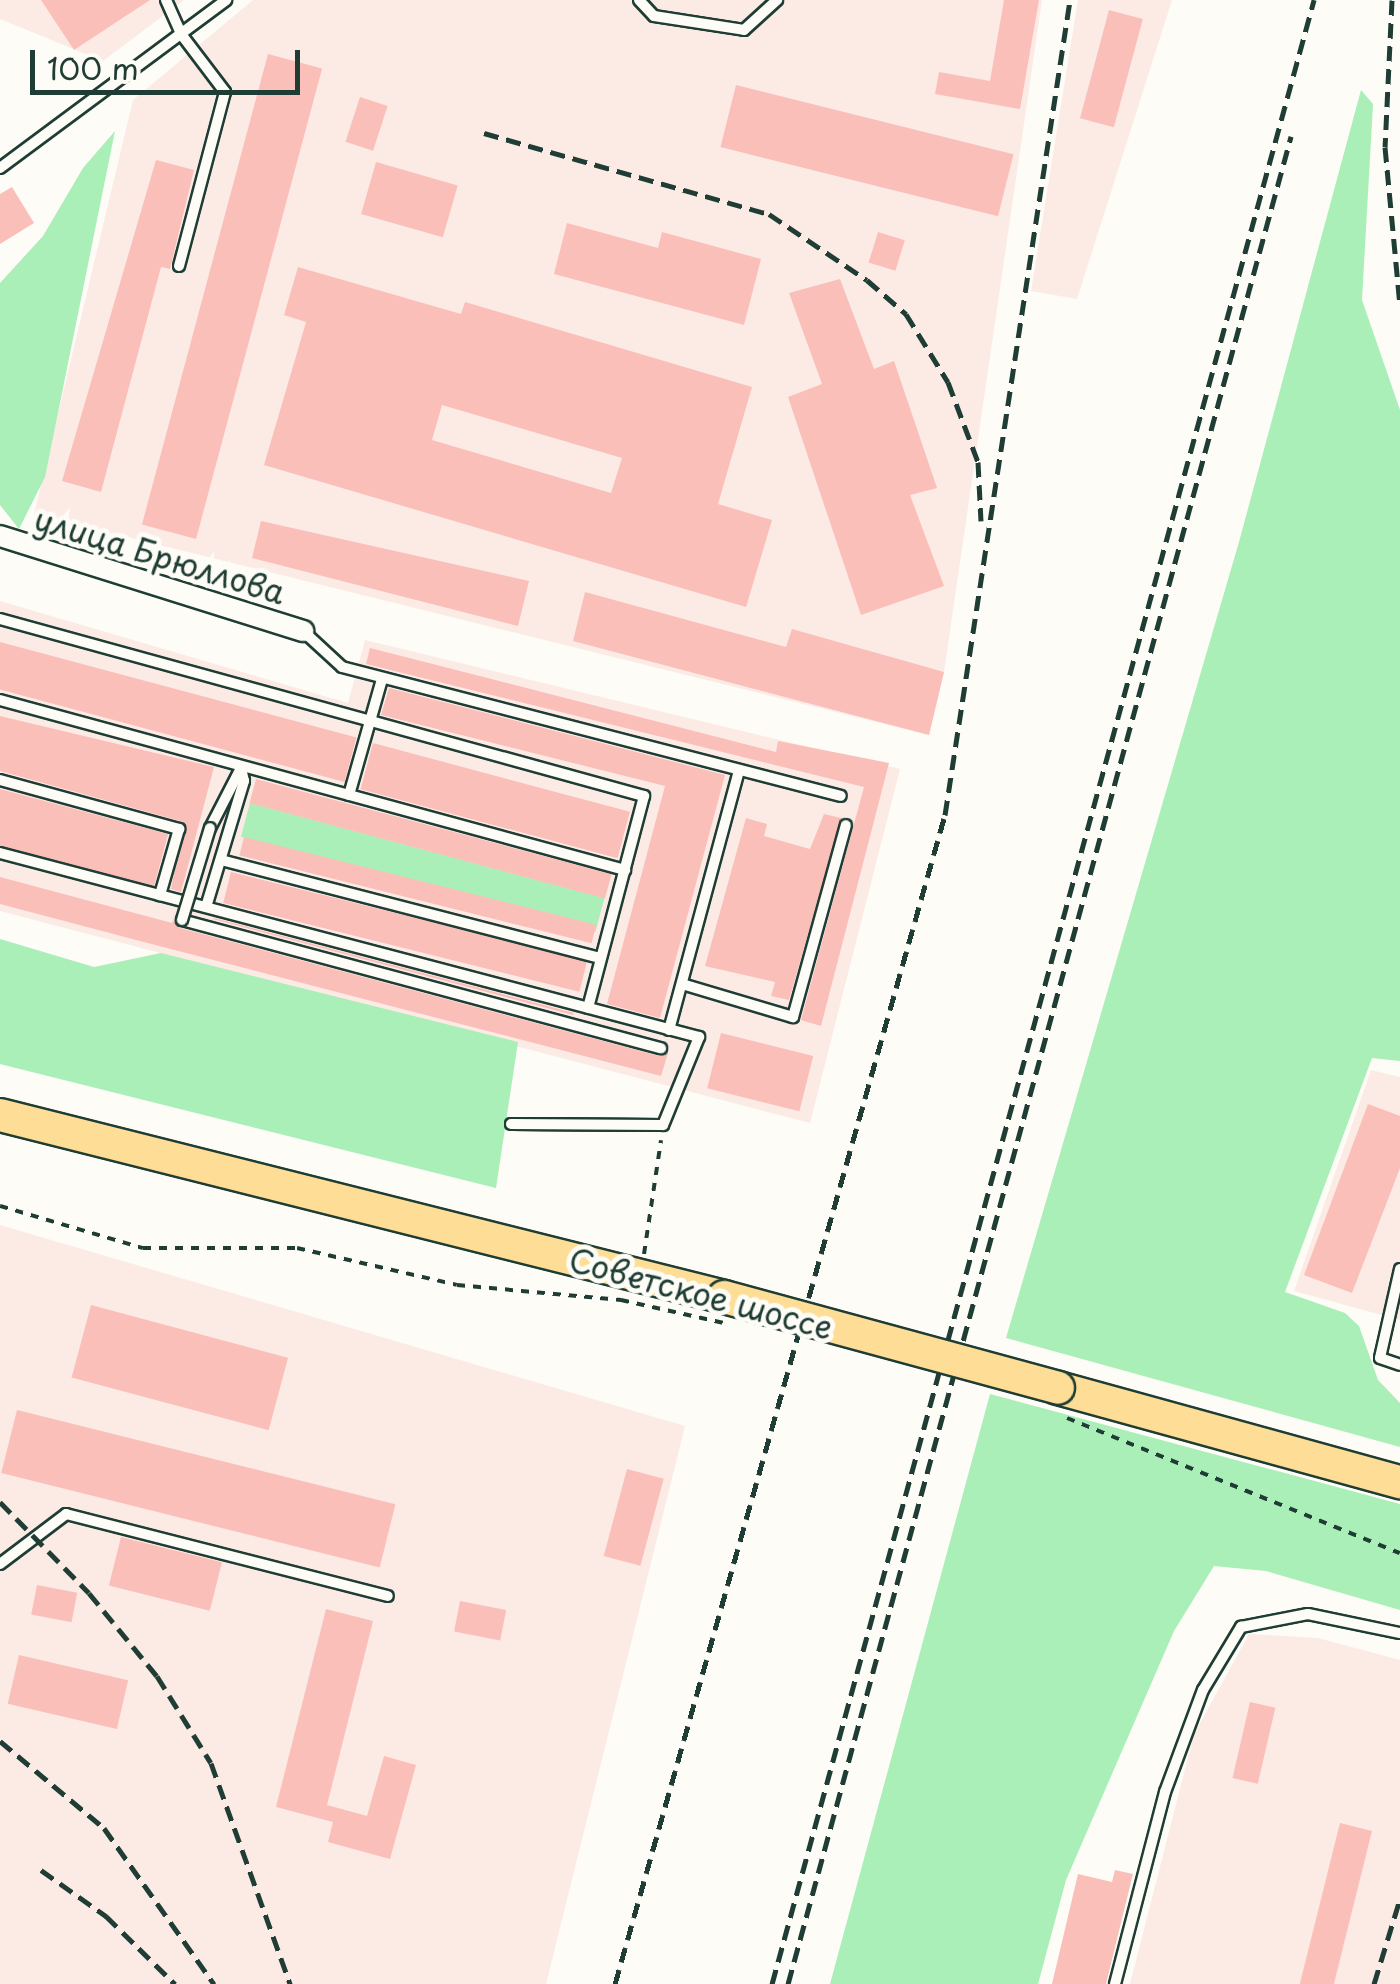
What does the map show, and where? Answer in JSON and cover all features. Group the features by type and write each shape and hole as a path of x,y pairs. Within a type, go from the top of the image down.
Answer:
{"main road":[{"name":"Советское шоссе","path":"0,1115 1054,1398 1400,1482"}],"street":[{"name":"улица Брюллова","path":"0,536 303,631"}],"lane":[{"path":"166,0 181,34 225,92 179,266"},
{"path":"0,168 226,0"},
{"path":"639,0 654,16 744,30 777,0"},
{"path":"0,619 644,796 588,1008"},
{"path":"303,631 342,668 841,796"},
{"path":"349,795 382,679"},
{"path":"0,700 624,870"},
{"path":"241,768 210,828 182,920 661,1048"},
{"path":"206,907 244,782 241,768"},
{"path":"669,1030 739,770"},
{"path":"0,780 180,829 160,895"},
{"path":"682,984 793,1017 846,825"},
{"path":"0,853 699,1038 663,1126 511,1124"},
{"path":"221,860 601,958"},
{"path":"1400,1269 1380,1358 1400,1365"},
{"path":"0,1564 66,1514 388,1596"},
{"path":"1115,1984 1165,1792 1203,1690 1240,1627 1308,1614 1400,1633"}],"path":[{"path":"656,1264 644,1259 663,1126"},
{"path":"0,1206 143,1248 297,1248 457,1285 621,1300 722,1325 733,1310"},
{"path":"1054,1398 1085,1429 1400,1553"}],"shaded area":[{"path":"0,0 184,0 103,61 0,19"},
{"path":"253,0 1042,0 944,672 929,735 34,514 133,100"},
{"path":"1078,0 1172,0 1077,299 1031,291"},
{"path":"0,601 348,703 365,640 900,769 810,1123 0,911"},
{"path":"1371,1070 1400,1077 1400,1320 1294,1291"},
{"path":"0,1225 685,1426 546,1984 0,1984"},
{"path":"1249,1634 1318,1638 1400,1660 1400,1984 1130,1984 1194,1734"}],"green space":[{"path":"1361,90 1373,104 1362,300 1400,410 1400,1061 1372,1058 1285,1292 1345,1313 1359,1326 1378,1380 1400,1403 1400,1447 1006,1338 1239,542"},
{"path":"115,131 45,477 19,529 0,505 0,283 43,236 83,168"},
{"path":"250,803 604,898 595,932 241,837"},
{"path":"0,939 94,967 161,953 518,1042 496,1188 0,1064"},
{"path":"990,1394 1400,1504 1400,1610 1266,1571 1214,1566 1174,1631 1066,1880 1038,1984 830,1984"}],"building":[{"path":"41,0 150,0 74,50"},
{"path":"1004,0 1039,0 1020,109 935,94 939,72 990,81"},
{"path":"1109,10 1143,19 1114,127 1080,118"},
{"path":"268,54 322,68 196,539 142,524"},
{"path":"736,85 1014,154 998,216 721,147"},
{"path":"360,97 388,106 373,151 345,142"},
{"path":"156,160 194,170 170,269 161,267 101,492 62,481"},
{"path":"376,162 458,185 443,237 361,214"},
{"path":"12,187 34,223 0,244 0,194"},
{"path":"567,223 658,248 662,232 761,259 744,325 554,274"},
{"path":"878,232 905,240 895,271 869,263"},
{"path":"298,267 461,314 465,302 752,387 718,504 772,520 746,607 264,465 306,322 284,315","holes":["442,405 622,458 611,493 432,440"]},
{"path":"840,279 874,369 894,361 937,488 910,495 944,586 861,615 788,397 822,384 789,293"},
{"path":"261,521 529,581 518,626 252,558"},
{"path":"585,592 786,647 792,629 944,672 929,735 573,641"},
{"path":"0,642 356,738 345,782 0,690"},
{"path":"370,648 776,752 778,741 889,763 821,1026 801,1020 864,787 366,664"},
{"path":"389,688 725,775 660,1018 607,1004 665,786 381,715"},
{"path":"0,716 214,767 181,892 171,889 184,822 0,771"},
{"path":"373,743 630,812 618,858 361,789"},
{"path":"256,779 611,874 605,898 250,803"},
{"path":"0,789 168,834 154,887 0,846"},
{"path":"824,814 841,818 789,1000 771,996 775,982 705,966 746,818 767,824 764,836 810,849"},
{"path":"244,837 596,925 592,943 239,855"},
{"path":"231,872 587,961 579,992 223,903"},
{"path":"0,877 172,923 176,908 173,921 180,928 659,1056 668,1053 661,1076 140,941 0,904"},
{"path":"214,918 574,1013 573,1015"},
{"path":"721,1033 813,1056 799,1111 707,1088"},
{"path":"1368,1104 1400,1116 1400,1168 1352,1293 1304,1275"},
{"path":"91,1305 288,1358 269,1430 72,1377"},
{"path":"17,1410 395,1504 380,1567 1,1473"},
{"path":"627,1469 664,1479 640,1566 604,1556"},
{"path":"121,1537 222,1562 210,1611 109,1586"},
{"path":"37,1585 77,1593 72,1622 31,1614"},
{"path":"460,1601 506,1610 500,1640 454,1631"},
{"path":"326,1609 373,1621 327,1805 367,1816 384,1756 416,1765 390,1859 328,1842 333,1822 276,1807"},
{"path":"19,1655 128,1680 117,1729 8,1704"},
{"path":"1250,1702 1275,1708 1258,1784 1232,1778"},
{"path":"1340,1823 1372,1831 1334,1984 1300,1984"},
{"path":"1115,1870 1133,1874 1106,1984 1052,1984 1078,1874 1112,1882"}],"railway":[{"path":"615,1984 945,815 1070,0"},
{"path":"772,1984 1314,0"},
{"path":"1392,0 1385,147 1400,306"},
{"path":"484,133 769,214 867,280 906,314 948,382 978,462 981,521"},
{"path":"788,1984 1291,136"},
{"path":"0,1502 89,1593 157,1676 211,1763 290,1984"},
{"path":"0,1741 104,1828 214,1984"},
{"path":"41,1870 106,1916 175,1984"},
{"path":"1374,1984 1400,1899"}]}
